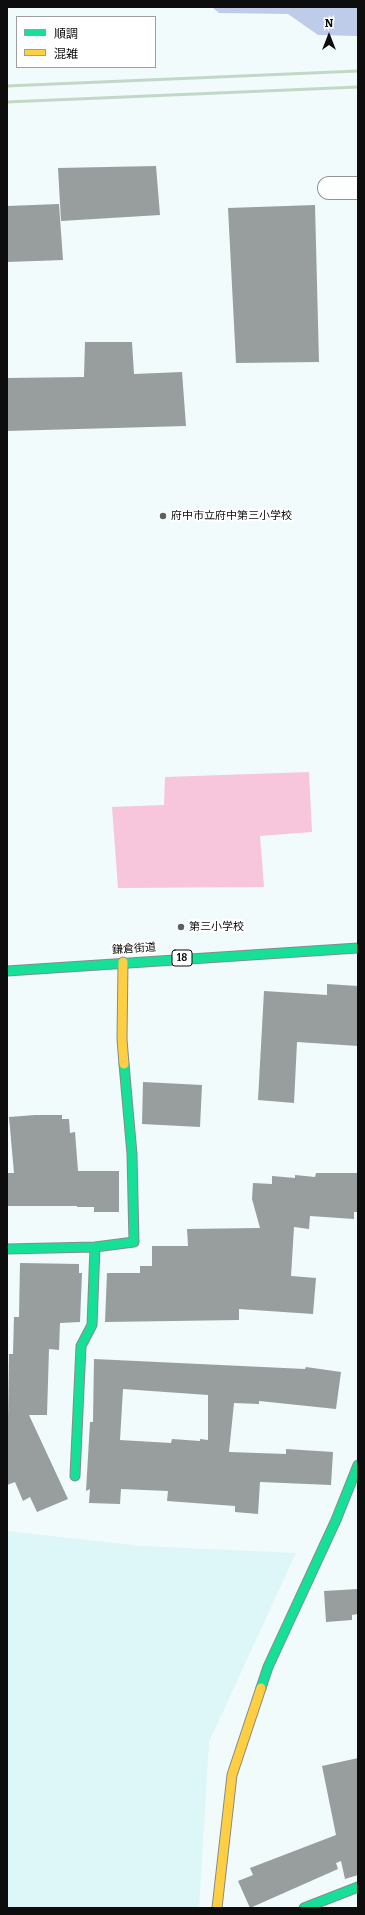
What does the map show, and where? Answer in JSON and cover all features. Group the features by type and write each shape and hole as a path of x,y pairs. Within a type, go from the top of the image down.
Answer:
{"street":[{"path":"329,188 358,188"},
{"name":"鎌倉街道","path":"7,971 123,962 358,948"},
{"path":"7,1249 95,1247 134,1242 132,1154 122,1039 123,962"},
{"path":"75,1476 81,1346 92,1325 95,1247"},
{"path":"217,1908 232,1775 268,1667 336,1520 358,1465"},
{"path":"304,1908 358,1887"}],"shaded area":[{"path":"212,7 358,7 358,36 318,35 288,14 219,13"},
{"path":"309,772 312,832 260,836 264,887 118,888 112,807 164,805 165,777"},
{"path":"7,1531 141,1546 296,1553 209,1742 199,1908 7,1908"}],"building":[{"path":"156,166 160,215 61,221 58,168"},
{"path":"59,204 63,260 7,262 7,206"},
{"path":"315,205 319,362 236,363 228,208"},
{"path":"85,342 132,342 134,374 182,372 186,426 7,431 7,378 84,377"},
{"path":"327,984 358,986 358,1046 297,1042 294,1103 258,1100 264,991 327,995"},
{"path":"143,1082 202,1085 200,1127 142,1124"},
{"path":"62,1115 62,1119 69,1119 70,1133 75,1132 78,1171 119,1171 119,1212 94,1212 94,1207 77,1206 7,1206 7,1173 14,1173 9,1117"},
{"path":"316,1173 358,1173 358,1212 354,1212 354,1219 310,1216 309,1229 294,1227 291,1276 316,1278 313,1314 239,1309 239,1320 105,1322 107,1273 140,1273 140,1266 152,1266 152,1246 188,1246 187,1229 260,1228 252,1199 253,1183 272,1184 272,1176 295,1178 295,1175 315,1177"},
{"path":"20,1263 79,1264 79,1273 82,1273 80,1322 60,1323 59,1350 49,1349 47,1415 29,1415 68,1499 37,1512 30,1497 23,1501 15,1482 7,1485 9,1354 13,1354 14,1317 19,1317"},
{"path":"94,1359 305,1369 306,1367 341,1372 336,1409 259,1401 259,1404 234,1403 229,1452 286,1454 286,1449 333,1452 331,1485 260,1482 258,1514 235,1512 235,1506 167,1501 168,1491 121,1489 120,1504 89,1503 90,1489 86,1491 90,1422 93,1422","holes":["123,1389 208,1395 208,1440 200,1439 200,1441 172,1439 171,1443 120,1440"]},
{"path":"358,1589 358,1614 352,1615 352,1620 326,1622 324,1591"},
{"path":"358,1758 358,1875 345,1879 341,1861 336,1863 338,1869 250,1908 238,1881 253,1875 250,1868 336,1835 322,1766"}],"railway":[{"path":"7,86 358,71"},
{"path":"7,102 358,87"}],"traffic: fast":[{"path":"7,971 358,948"},
{"path":"7,1249 95,1247 134,1242 132,1154 124,1064"},
{"path":"75,1476 81,1346 92,1325 95,1247"},
{"path":"261,1688 268,1667 336,1520 358,1465"},
{"path":"304,1908 358,1887"}],"traffic: slow":[{"path":"123,962 122,1039 124,1064"},
{"path":"217,1908 232,1775 261,1688"}],"place":[{"name":"府中市立府中第三小学校","path":"163,516"},
{"name":"第三小学校","path":"181,927"}]}
